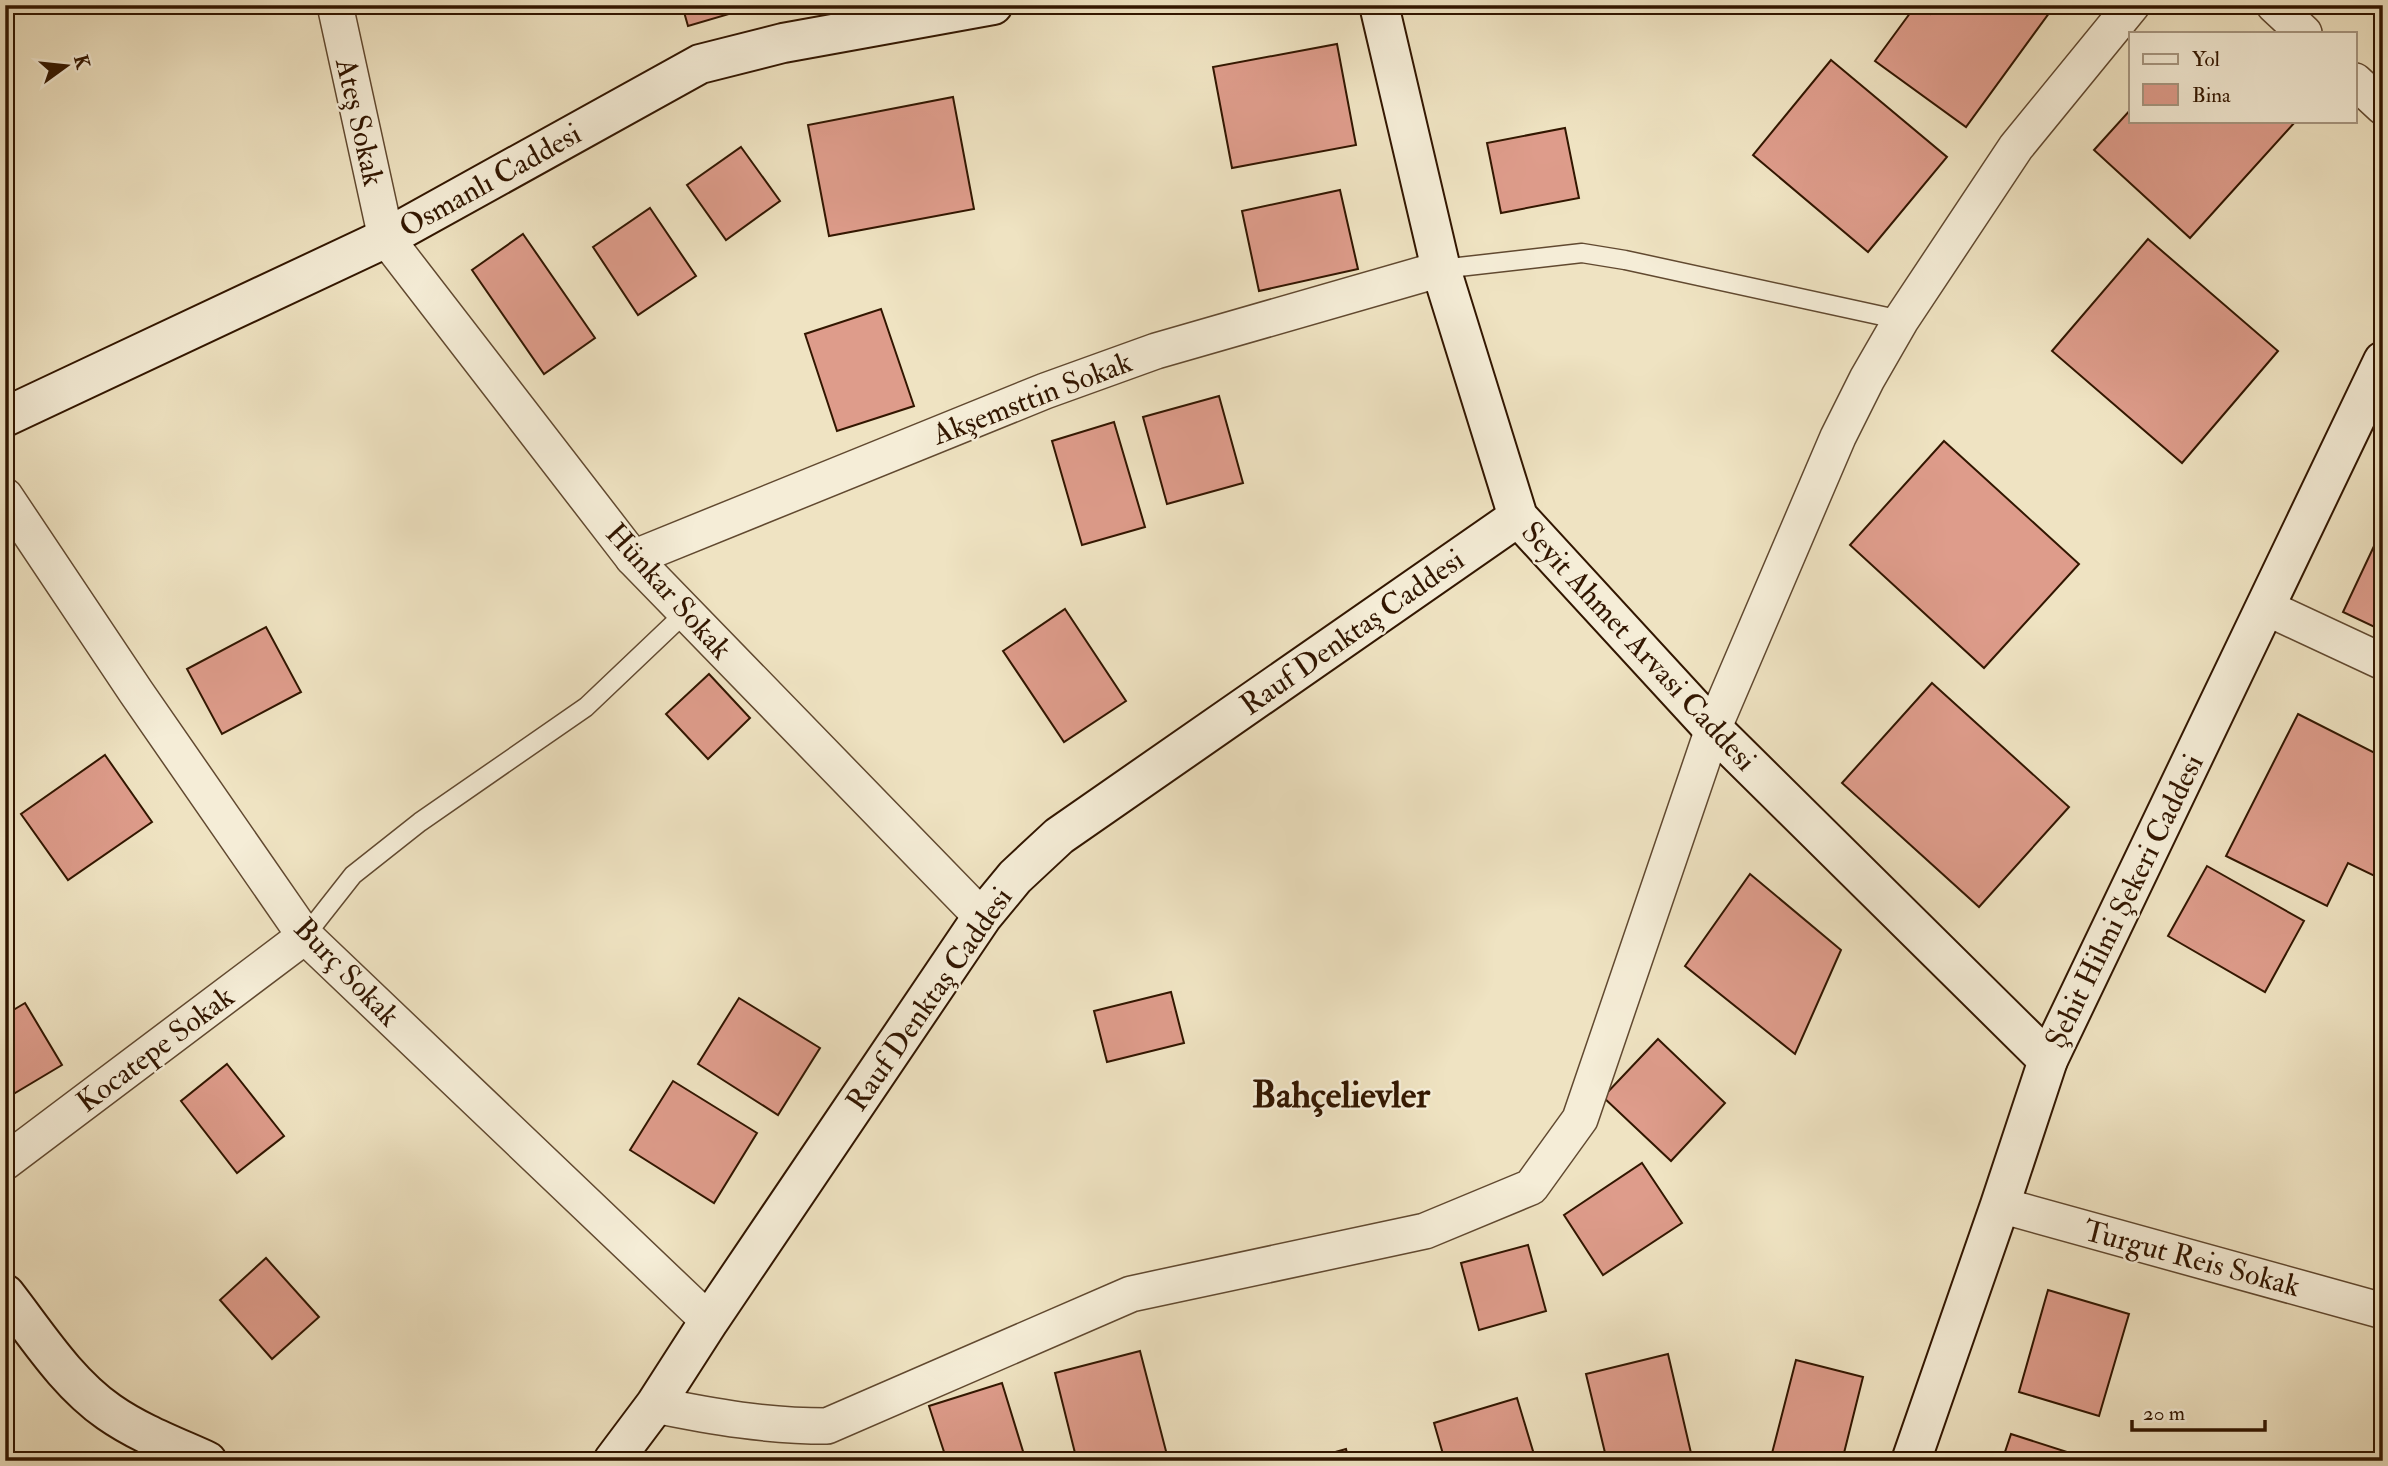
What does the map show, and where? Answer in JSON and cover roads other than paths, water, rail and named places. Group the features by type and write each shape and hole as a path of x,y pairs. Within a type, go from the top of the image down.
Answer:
{"street":[{"name":"Ateş Sokak","path":"335,5 386,238"},
{"name":"Osmanlı Caddesi","path":"5,417 386,238 700,64 783,43 993,5"},
{"name":"Seyit Ahmet Arvasi Caddesi","path":"1379,5 1441,269 1518,517 1713,729 2048,1060"},
{"path":"655,1405 781,1426 827,1426 1131,1294 1424,1231 1531,1187 1580,1119 1713,729 1838,437 1867,379 1901,320 2016,147 2132,5"},
{"path":"2274,5 2303,32"},
{"path":"2356,81 2383,107"},
{"name":"Hünkar Sokak","path":"386,238 633,558 982,917"},
{"name":"Akşemsttin Sokak","path":"633,558 1045,391 1156,351 1441,269"},
{"name":"Şehit Hilmi Şekeri Caddesi","path":"1911,1461 2048,1060 2383,361"},
{"name":"Burç Sokak","path":"5,496 136,692 305,936 709,1321"},
{"name":"Rauf Denktaş Caddesi","path":"613,1461 655,1405 982,917 1015,877 1059,836 1518,517"},
{"path":"2265,607 2383,662"},
{"name":"Kocatepe Sokak","path":"5,1162 305,936"},
{"name":"Turgut Reis Sokak","path":"2000,1205 2383,1311"},
{"path":"5,1294 67,1375 108,1412 149,1435 207,1461"}],"lane":[{"path":"1441,269 1582,253 1901,320"},
{"path":"305,936 353,875 420,822 586,707 686,612"}],"district":[{"name":"Bahçelievler","path":"1341,1094"}]}
